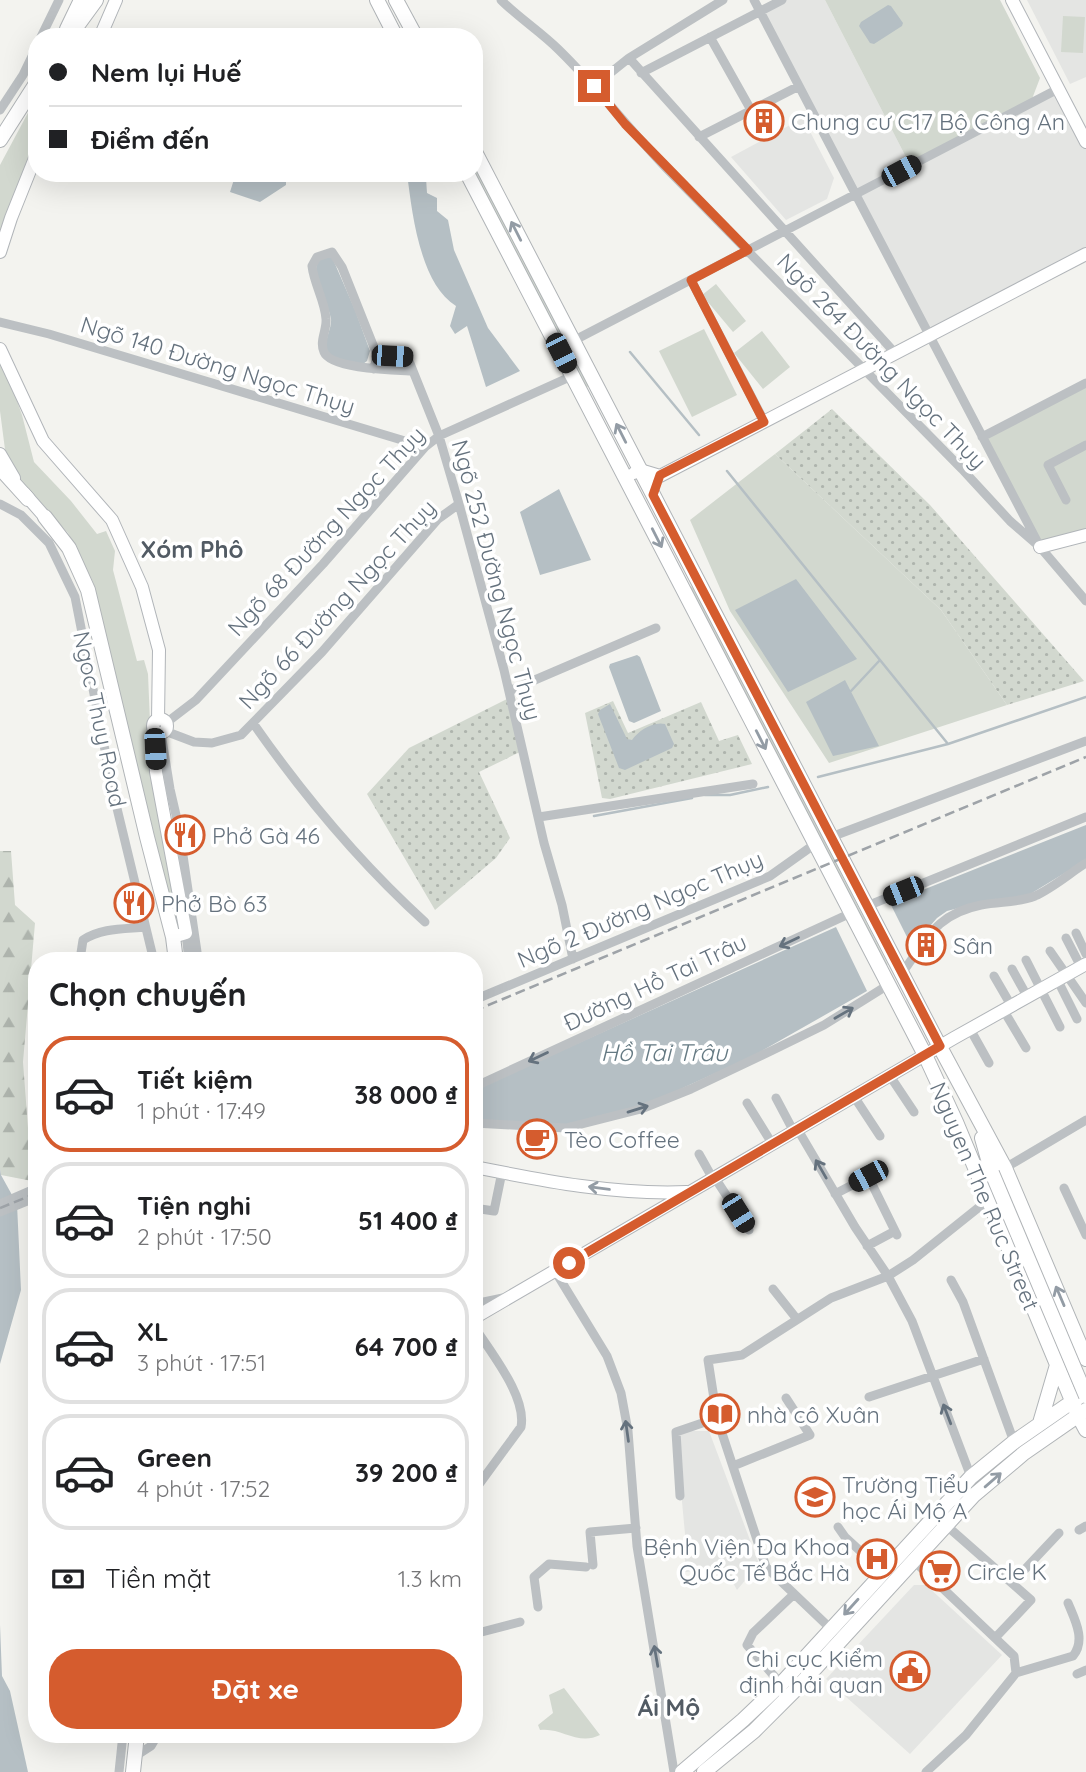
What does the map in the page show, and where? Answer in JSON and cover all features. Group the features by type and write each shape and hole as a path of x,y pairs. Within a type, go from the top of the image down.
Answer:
{"main road":[{"path":"67,28 81,0"},
{"path":"76,28 96,0"},
{"path":"377,0 391,28"},
{"path":"396,0 410,28"},
{"path":"1,140 28,96"},
{"name":"Nguyen The Ruc Street","path":"483,167 975,1113 998,1171 1084,1350"},
{"name":"Nguyen The Ruc Street","path":"472,182 925,1055 956,1122 1057,1365 1082,1403"},
{"path":"0,468 28,499"},
{"path":"0,486 28,499"},
{"name":"Ngoc Thuy Road","path":"45,517 69,548 88,590 146,836 180,935 177,952"},
{"path":"956,1122 998,1171 1082,1403 1086,1430"},
{"path":"1040,1423 1057,1365"},
{"path":"704,1772 749,1726 781,1684 971,1477 1040,1423 1082,1403"},
{"path":"682,1772 749,1726 797,1688 974,1496 1082,1403"},
{"path":"133,1767 136,1743"}],"street":[{"path":"45,28 59,0"},
{"path":"104,28 116,0"},
{"name":"Ngõ 264 Đường Ngọc Thụy","path":"501,0 557,47 625,124 1010,521 1040,547 1086,601"},
{"path":"594,86 629,58 723,0"},
{"path":"754,0 1040,547 1083,539"},
{"path":"641,73 782,0"},
{"path":"1012,0 1086,142"},
{"path":"710,37 751,110"},
{"path":"629,58 895,353"},
{"path":"0,110 28,65"},
{"path":"699,137 799,86"},
{"path":"573,341 1058,89"},
{"path":"0,253 28,175"},
{"path":"374,369 377,355 342,267 332,252 317,257 312,266 326,318 322,346 324,354 332,361 374,369 412,371"},
{"path":"625,478 640,470 660,475 1086,254"},
{"path":"691,280 764,422"},
{"name":"Ngõ 140 Đường Ngọc Thụy","path":"0,321 425,447"},
{"name":"Ngoc Thuy Road","path":"0,349 43,441 112,520 142,587 159,650 161,727 156,772 180,935"},
{"name":"Ngõ 252 Đường Ngọc Thụy","path":"377,355 407,356 439,436 509,691 573,959"},
{"name":"Ngõ 68 Đường Ngọc Thụy","path":"161,727 196,700 323,564 425,447 439,436 572,376"},
{"path":"982,437 1086,383"},
{"path":"1066,500 1048,465 1086,445"},
{"path":"0,454 28,499 45,517"},
{"path":"638,502 653,495 660,475"},
{"name":"Ngoc Thuy Road","path":"0,504 21,515 49,543 75,597 114,796 152,952"},
{"name":"Ngõ 66 Đường Ngọc Thụy","path":"161,727 194,742 212,743 241,735 331,642 438,519 459,504"},
{"path":"509,691 656,628"},
{"path":"253,723 296,784 331,825 380,880 425,922"},
{"path":"161,727 197,952"},
{"path":"831,837 1086,741"},
{"path":"539,817 753,784"},
{"path":"867,906 1086,817"},
{"name":"Ngõ 2 Đường Ngọc Thụy","path":"483,996 770,876 815,844"},
{"path":"902,974 936,926 955,912 982,904 1019,901 1038,895 1086,863"},
{"name":"Đường Hồ Tai Trâu","path":"483,1083 851,913"},
{"path":"81,952 83,940 90,935 145,927"},
{"path":"1076,933 1086,954"},
{"path":"180,935 186,952"},
{"path":"483,1313 1084,965 1066,938"},
{"path":"1050,951 1077,1019"},
{"path":"1026,960 1059,1027"},
{"path":"1012,969 1028,998"},
{"path":"994,976 1026,1048"},
{"path":"1062,978 1086,1003"},
{"path":"483,1123 566,1128 641,1108 691,1089 782,1046 888,985"},
{"path":"970,1029 989,1063"},
{"path":"890,1076 914,1112"},
{"path":"776,1098 888,1276 912,1321 971,1477"},
{"path":"855,1098 880,1136"},
{"path":"747,1103 773,1145"},
{"path":"998,1171 1086,1119 1083,1112 1086,1110"},
{"path":"699,1154 749,1230"},
{"path":"483,1169 555,1182 640,1193 691,1192"},
{"path":"835,1194 878,1171"},
{"path":"483,1209 494,1211 502,1172"},
{"path":"867,1246 896,1233 868,1176"},
{"path":"1064,1188 1085,1231"},
{"path":"0,1204 28,1192"},
{"path":"640,1193 648,1204 650,1216"},
{"path":"831,1629 766,1567 717,1418 708,1360 742,1355 831,1298 888,1276 913,1260 988,1200"},
{"path":"0,1212 28,1201"},
{"path":"555,1271 607,1356 621,1393 628,1431 636,1528 674,1772"},
{"path":"951,1280 963,1302 1014,1442"},
{"path":"773,1289 796,1318"},
{"path":"483,1302 512,1296"},
{"path":"483,1340 515,1392 522,1419 521,1427 483,1477"},
{"path":"869,1397 984,1359"},
{"path":"733,1466 810,1435 786,1398"},
{"path":"680,1496 676,1432 717,1418"},
{"path":"947,1526 1031,1600 995,1638"},
{"path":"838,1527 845,1537 883,1572"},
{"path":"538,1607 534,1577 549,1564 590,1566 590,1532 636,1528"},
{"path":"1012,1583 1059,1533"},
{"path":"914,1561 1014,1656 1016,1673"},
{"path":"781,1684 747,1645 753,1633 793,1595"},
{"path":"926,1772 965,1735 1016,1673 1073,1656 1081,1637 1068,1603"},
{"path":"483,1632 520,1622"},
{"path":"122,1743 119,1772 133,1767 153,1743"}],"shaded area":[{"path":"782,0 825,0 909,163 1058,89 1086,142 1086,254 929,336 760,11"},
{"path":"1027,0 1086,0 1086,77 1070,84"},
{"path":"803,118 834,178 827,199 786,220 731,157"},
{"path":"679,1431 709,1431 759,1564 737,1590 725,1568 685,1572"},
{"name":"Chi cục Kiểm định hải quan","path":"914,1585 926,1585 1002,1655 910,1754 826,1679"}],"green space":[{"path":"825,0 1000,0 1040,78 1032,99 909,163"},
{"path":"1063,16 1085,17 1083,53 1061,52"},
{"path":"28,113 28,161 0,246 0,165"},
{"path":"483,181 590,387 583,384 479,182"},
{"path":"716,284 746,321 733,332 702,295"},
{"path":"704,329 737,395 692,417 659,351"},
{"path":"762,331 790,367 763,389 734,353"},
{"path":"0,353 22,415 34,462 71,501 97,534 106,531 115,551 113,570 137,661 144,660 148,674 151,746 180,929 177,929 93,582 68,533 15,474 6,457 0,411"},
{"path":"1086,383 1086,536 1040,547 982,437"},
{"path":"832,409 930,505 1084,681 1007,705 941,610 775,454"},
{"path":"775,454 941,610 1007,705 829,763 730,611 690,520"},
{"path":"689,585 695,589 888,965 884,963"},
{"path":"507,699 520,752 479,772 510,838 496,858 435,910 367,794 409,748"},
{"path":"613,701 628,733 701,702 719,741 738,735 752,764 610,799 602,798 585,713"},
{"path":"0,851 11,851 15,905 35,923 32,952 28,952 28,1004 23,1062 28,1128 28,1180 1,1175"},
{"path":"564,1688 600,1735 584,1738 540,1730 538,1725 553,1713 549,1695"}],"water":[{"path":"888,5 903,23 902,26 874,44 870,43 859,26"},
{"path":"233,182 286,182 286,185 260,202 230,192"},
{"path":"408,182 426,182 427,193 437,198 437,211 448,220 454,250 488,328 520,371 486,387 467,326 455,334 450,326 456,306 444,296 426,265"},
{"path":"332,257 370,351 363,364 338,359 327,351 331,319 316,275 318,261"},
{"path":"559,489 591,560 540,575 520,512"},
{"path":"796,579 857,659 788,692 735,610"},
{"path":"637,655 661,711 634,723 629,721 609,667 610,664"},
{"path":"845,680 879,746 833,756 806,702"},
{"path":"610,704 627,739 632,740 651,725 665,724 674,744 672,748 625,770 619,768 598,714"},
{"path":"1086,825 1086,860 1027,896 982,902 947,911 937,918 912,947 890,903"},
{"name":"Hồ Tai Trâu","path":"836,927 867,991 753,1056 652,1102 569,1125 483,1121 483,1086"},
{"path":"0,1168 17,1204 21,1290 0,1364"},
{"path":"0,1625 2,1676 10,1691 28,1772 0,1772"}],"waterway":[{"path":"630,352 699,435"},
{"path":"727,471 948,744"},
{"path":"851,691 880,660"},
{"path":"818,777 948,744 1086,697"},
{"path":"705,795 730,795 768,787"},
{"path":"594,816 692,798"}],"railway":[{"path":"483,1007 1086,757"},
{"path":"0,1208 28,1197"}],"place":[{"name":"Chung cư C17 Bộ Công An","path":"764,121"},
{"name":"Phở Gà 46","path":"185,835"},
{"name":"Phở Bò 63","path":"134,903"},
{"name":"Sân","path":"926,945"},
{"name":"Tèo Coffee","path":"537,1139"},
{"name":"nhà cô Xuân","path":"720,1414"},
{"name":"Trường Tiểu học Ái Mộ A","path":"815,1497"},
{"name":"Bệnh Viện Đa Khoa Quốc Tế Bắc Hà","path":"877,1559"},
{"name":"Circle K","path":"940,1571"},
{"name":"Chi cục Kiểm định hải quan","path":"910,1671"}],"district":[{"name":"Xóm Phô","path":"192,549"},
{"name":"Ái Mộ","path":"669,1707"}],"route":[{"path":"569,1263 940,1046 653,495 660,475 764,422 691,280 748,250 625,124 594,86"}]}
